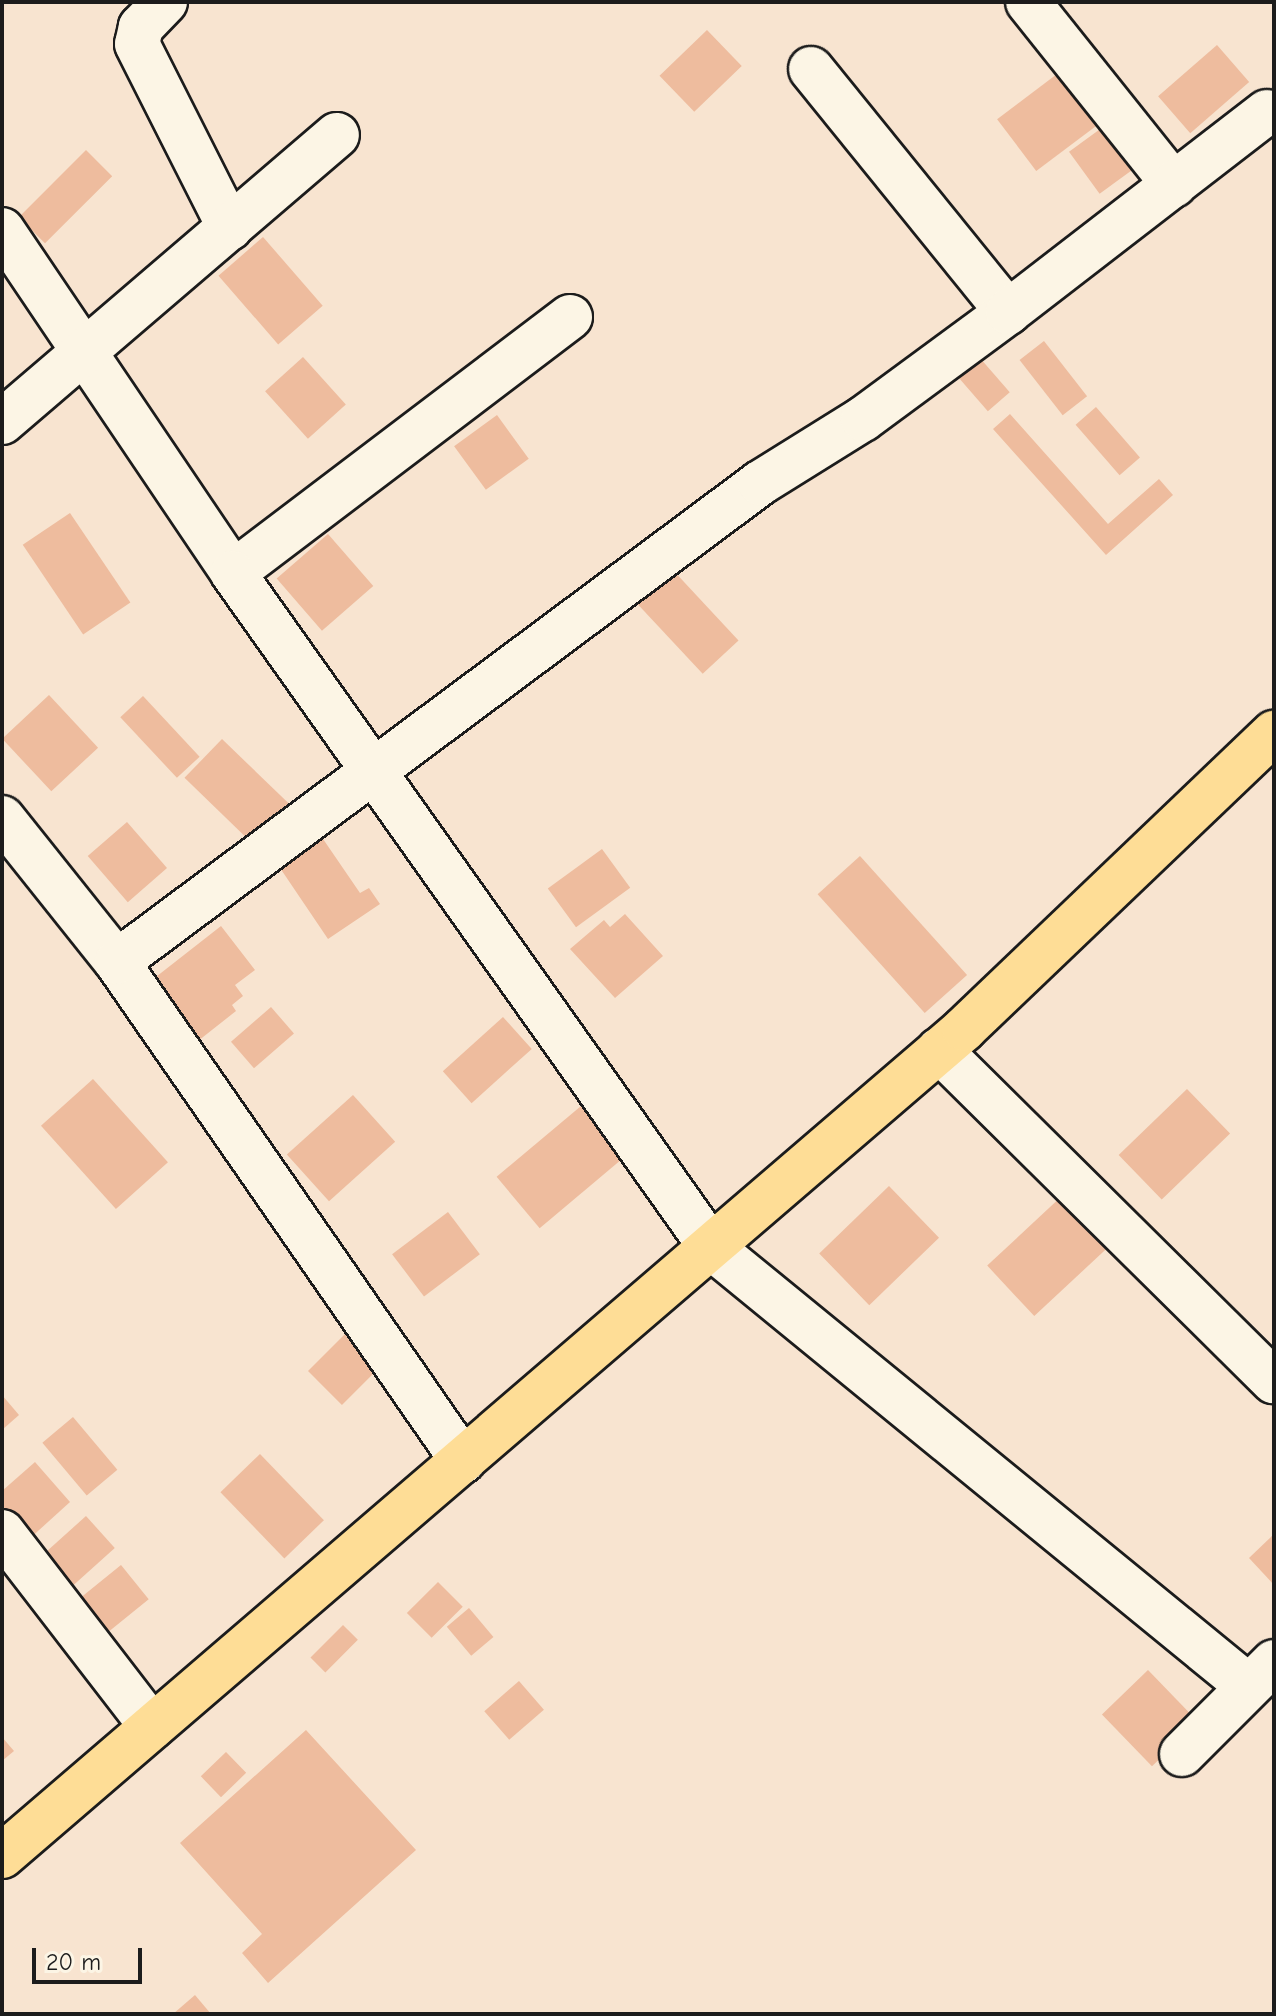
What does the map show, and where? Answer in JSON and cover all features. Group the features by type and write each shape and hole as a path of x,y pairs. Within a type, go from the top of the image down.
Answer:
{"main road":[{"path":"2,1856 939,1050 1274,733"}],"street":[{"path":"165,2 141,27 137,44 230,228"},
{"path":"1028,2 1174,185"},
{"path":"811,69 1008,312"},
{"path":"117,962 760,483 863,419 1008,312 1267,112"},
{"path":"2,422 337,135"},
{"path":"2,230 233,573 711,1247 1261,1674 1182,1754"},
{"path":"233,573 570,317"},
{"path":"2,818 117,962 463,1461"},
{"path":"939,1050 1274,1381"},
{"path":"2,1532 152,1727"}],"building":[{"path":"707,30 742,66 694,112 660,76"},
{"path":"1217,45 1249,82 1190,133 1158,96"},
{"path":"1061,71 1100,123 1036,171 997,119"},
{"path":"1103,127 1134,169 1100,194 1069,152"},
{"path":"86,150 112,176 45,243 19,217"},
{"path":"263,237 323,306 278,344 218,276"},
{"path":"1044,341 1087,396 1063,415 1020,360"},
{"path":"973,350 1010,392 988,411 951,369"},
{"path":"303,357 346,405 308,439 265,391"},
{"path":"1096,407 1140,458 1120,475 1076,425"},
{"path":"1010,414 1108,524 1159,479 1173,495 1106,555 993,429"},
{"path":"497,415 529,459 486,490 454,446"},
{"path":"70,513 130,603 83,634 23,545"},
{"path":"328,534 373,586 322,631 277,579"},
{"path":"671,568 739,640 703,674 635,601"},
{"path":"49,695 98,748 51,791 2,739"},
{"path":"143,696 200,757 177,778 120,717"},
{"path":"222,739 299,813 261,852 184,778"},
{"path":"127,822 167,868 128,902 88,856"},
{"path":"321,836 360,893 369,888 380,904 328,939 278,865"},
{"path":"602,849 630,888 576,927 548,888"},
{"path":"860,856 967,975 925,1013 818,894"},
{"path":"625,914 663,956 615,998 570,949 604,920 610,927"},
{"path":"221,926 255,970 235,985 243,996 232,1005 236,1011 198,1041 152,980"},
{"path":"271,1007 294,1033 254,1068 231,1042"},
{"path":"503,1017 532,1049 472,1103 443,1071"},
{"path":"93,1079 168,1162 116,1209 41,1126"},
{"path":"1187,1089 1230,1134 1162,1200 1119,1155"},
{"path":"353,1095 395,1142 329,1201 287,1155"},
{"path":"587,1101 630,1152 540,1228 497,1177"},
{"path":"889,1186 939,1238 869,1305 819,1253"},
{"path":"1064,1194 1111,1244 1034,1316 987,1266"},
{"path":"448,1212 480,1254 424,1296 392,1254"},
{"path":"349,1330 383,1364 342,1405 308,1371"},
{"path":"2,1395 19,1415 2,1430"},
{"path":"73,1417 117,1470 87,1496 42,1443"},
{"path":"260,1454 324,1520 284,1558 220,1492"},
{"path":"35,1462 70,1502 27,1541 2,1513 2,1491"},
{"path":"86,1516 115,1548 72,1587 43,1555"},
{"path":"1274,1534 1274,1585 1249,1558"},
{"path":"121,1565 149,1599 101,1638 73,1604"},
{"path":"438,1582 463,1607 432,1638 407,1613"},
{"path":"469,1608 493,1637 471,1656 447,1627"},
{"path":"343,1625 358,1640 325,1672 310,1658"},
{"path":"1148,1670 1198,1722 1152,1766 1102,1714"},
{"path":"519,1681 544,1710 509,1740 484,1711"},
{"path":"306,1730 416,1850 268,1983 242,1953 262,1934 180,1843"},
{"path":"2,1737 14,1751 2,1761"},
{"path":"226,1752 246,1773 221,1797 201,1776"},
{"path":"195,1995 211,2014 173,2014"}]}
